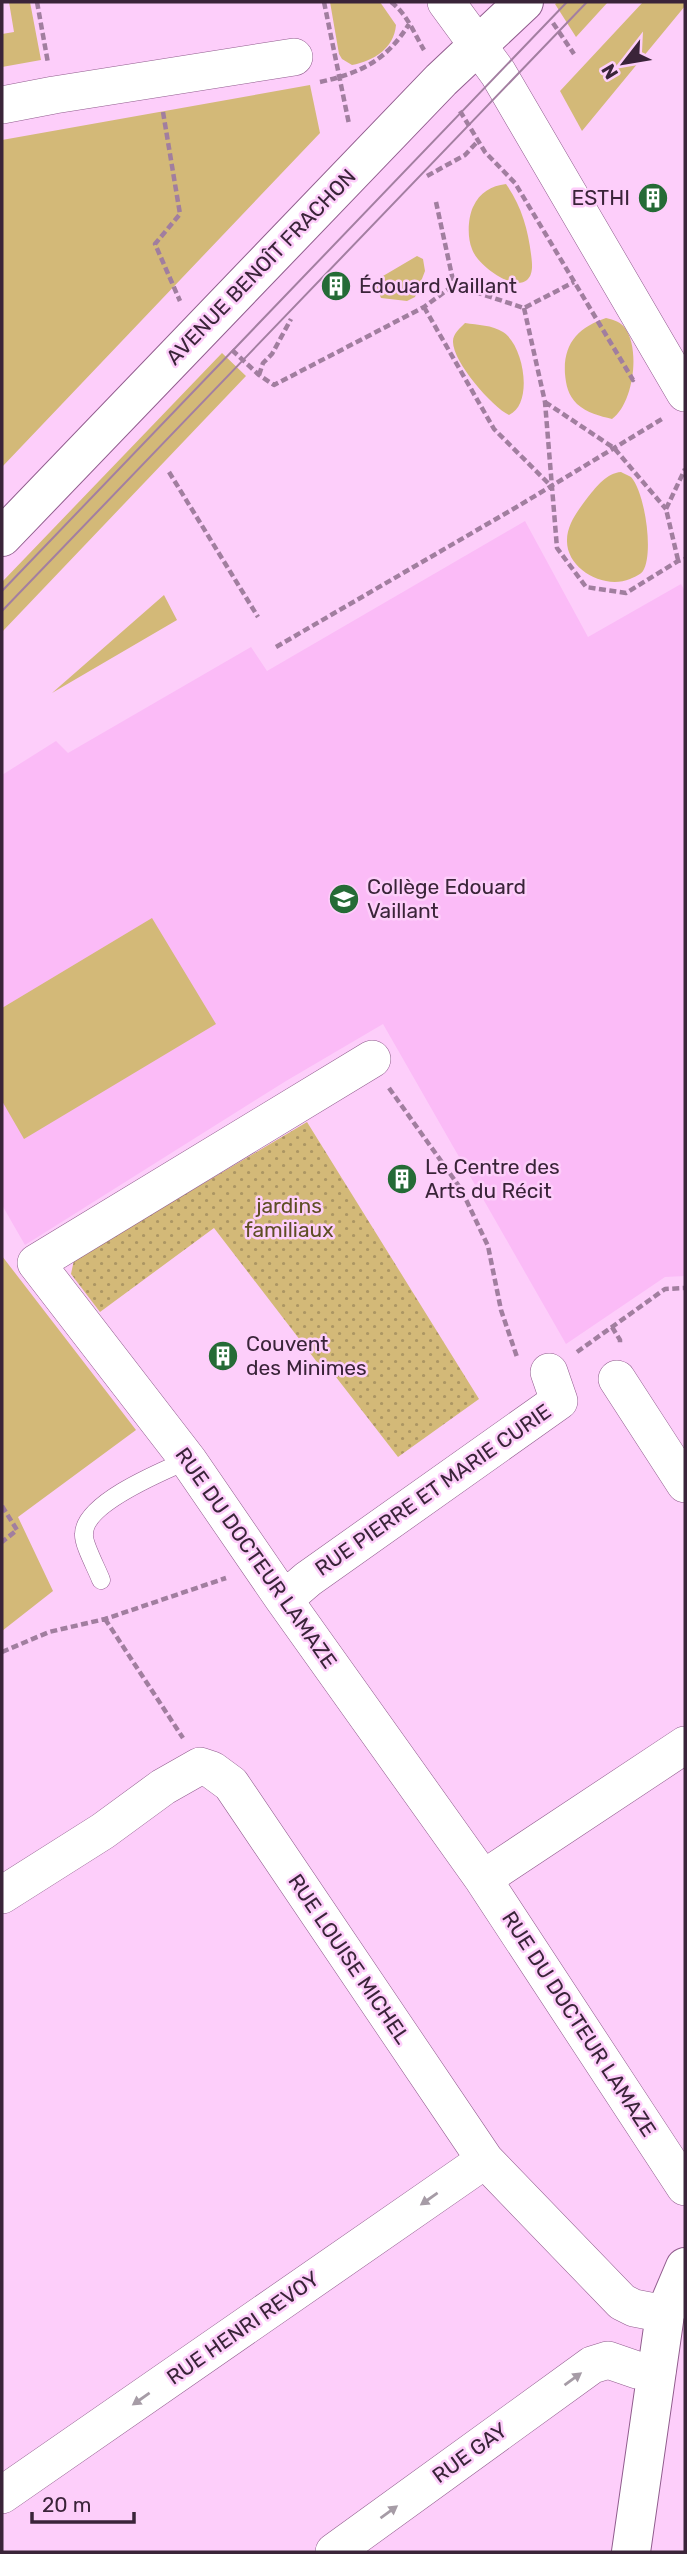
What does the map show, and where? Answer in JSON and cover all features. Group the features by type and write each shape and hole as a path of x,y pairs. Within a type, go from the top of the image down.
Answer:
{"street":[{"path":"446,2 498,73 674,406"},
{"name":"AVENUE BENOÎT FRACHON","path":"2,537 441,80 479,46 537,10"},
{"path":"2,105 294,57"},
{"name":"RUE DU DOCTEUR LAMAZE","path":"372,1059 36,1263 188,1460 483,1879 685,2187"},
{"name":"RUE PIERRE ET MARIE CURIE","path":"282,1597 559,1401 549,1372"},
{"path":"617,1380 685,1484"},
{"path":"483,1879 685,1745"},
{"path":"2,1895 103,1831 163,1787 200,1766"},
{"name":"RUE LOUISE MICHEL","path":"200,1766 212,1770 231,1784 485,2161 622,2302 634,2308 665,2314"},
{"name":"RUE HENRI REVOY","path":"2,2495 485,2161"},
{"path":"631,2552 665,2314 685,2267"},
{"path":"622,2302 614,2315 608,2360 637,2370 657,2371"},
{"name":"RUE GAY","path":"334,2552 592,2365 608,2360"}],"lane":[{"path":"101,1580 83,1535 87,1521 102,1505 188,1460"}],"path":[{"path":"37,2 54,95"},
{"path":"324,2 349,126"},
{"path":"391,2 399,8 410,24 485,152 514,183 632,380 637,376"},
{"path":"537,10 574,54"},
{"path":"294,57 300,63 304,77 314,83 338,78 379,61 397,44 410,24"},
{"path":"427,176 465,155 478,141"},
{"path":"436,202 454,285"},
{"path":"424,307 494,429 550,486"},
{"path":"524,308 545,402 556,548 586,587 626,593 685,559"},
{"path":"259,375 263,363 272,354 291,319"},
{"path":"545,402 614,448 666,509 678,561"},
{"path":"276,647 614,448 674,406"},
{"path":"666,509 685,469"},
{"path":"169,472 258,617"},
{"path":"372,1059 461,1189 488,1245 501,1310 516,1355 534,1377 549,1372 665,1289 685,1288"},
{"path":"2,1506 17,1530 2,1542"},
{"path":"2,1653 49,1632 105,1619 241,1574 260,1562"},
{"path":"105,1619 200,1766"}],"shaded area":[{"name":"Collège Edouard Vaillant","path":"525,521 588,637 681,584 685,591 685,1276 665,1277 566,1344 383,1024 286,1081 25,1245 2,1205 2,775 56,741 68,753 251,647 267,671"}],"green space":[{"path":"9,2 30,2 41,60 2,67 2,34 14,32"},
{"path":"330,2 380,2 396,25 387,47 375,57 360,63 352,65 342,59"},
{"path":"608,2 576,37 555,4"},
{"path":"643,2 685,2 685,6 582,131 560,91"},
{"path":"310,85 320,133 2,467 2,140"},
{"path":"506,184 520,209 530,245 532,271 527,280 520,283 504,279 487,268 475,255 469,239 470,217 479,197 495,186"},
{"path":"417,256 423,259 425,271 415,297 407,301 381,298 376,286 383,276"},
{"path":"606,318 625,328 633,349 630,389 619,412 612,419 589,412 577,404 568,390 565,374 567,353 575,338 588,326"},
{"path":"465,323 503,332 516,349 521,361 524,387 517,409 509,415 484,393 466,371 454,350 453,338"},
{"path":"222,353 246,376 2,632 2,582"},
{"path":"621,472 631,477 640,496 648,551 640,574 620,582 609,582 588,575 580,568 568,550 567,540 574,517 595,489 607,477"},
{"path":"164,595 177,620 52,693"},
{"path":"152,918 216,1024 24,1139 2,1101 2,1008"},
{"name":"jardins familiaux","path":"307,1122 479,1399 398,1457 329,1368 320,1366 214,1228 100,1312 71,1274 74,1260"},
{"path":"2,1256 136,1430 18,1517 53,1591 2,1631"}],"tram line":[{"path":"2,591 567,2"},
{"path":"2,611 587,2"}],"place":[{"name":"ESTHI","path":"653,198"},
{"name":"Édouard Vaillant","path":"336,286"},
{"name":"Collège Edouard Vaillant","path":"344,899"},
{"name":"Le Centre des Arts du Récit","path":"402,1179"},
{"name":"Couvent des Minimes","path":"223,1356"}]}
